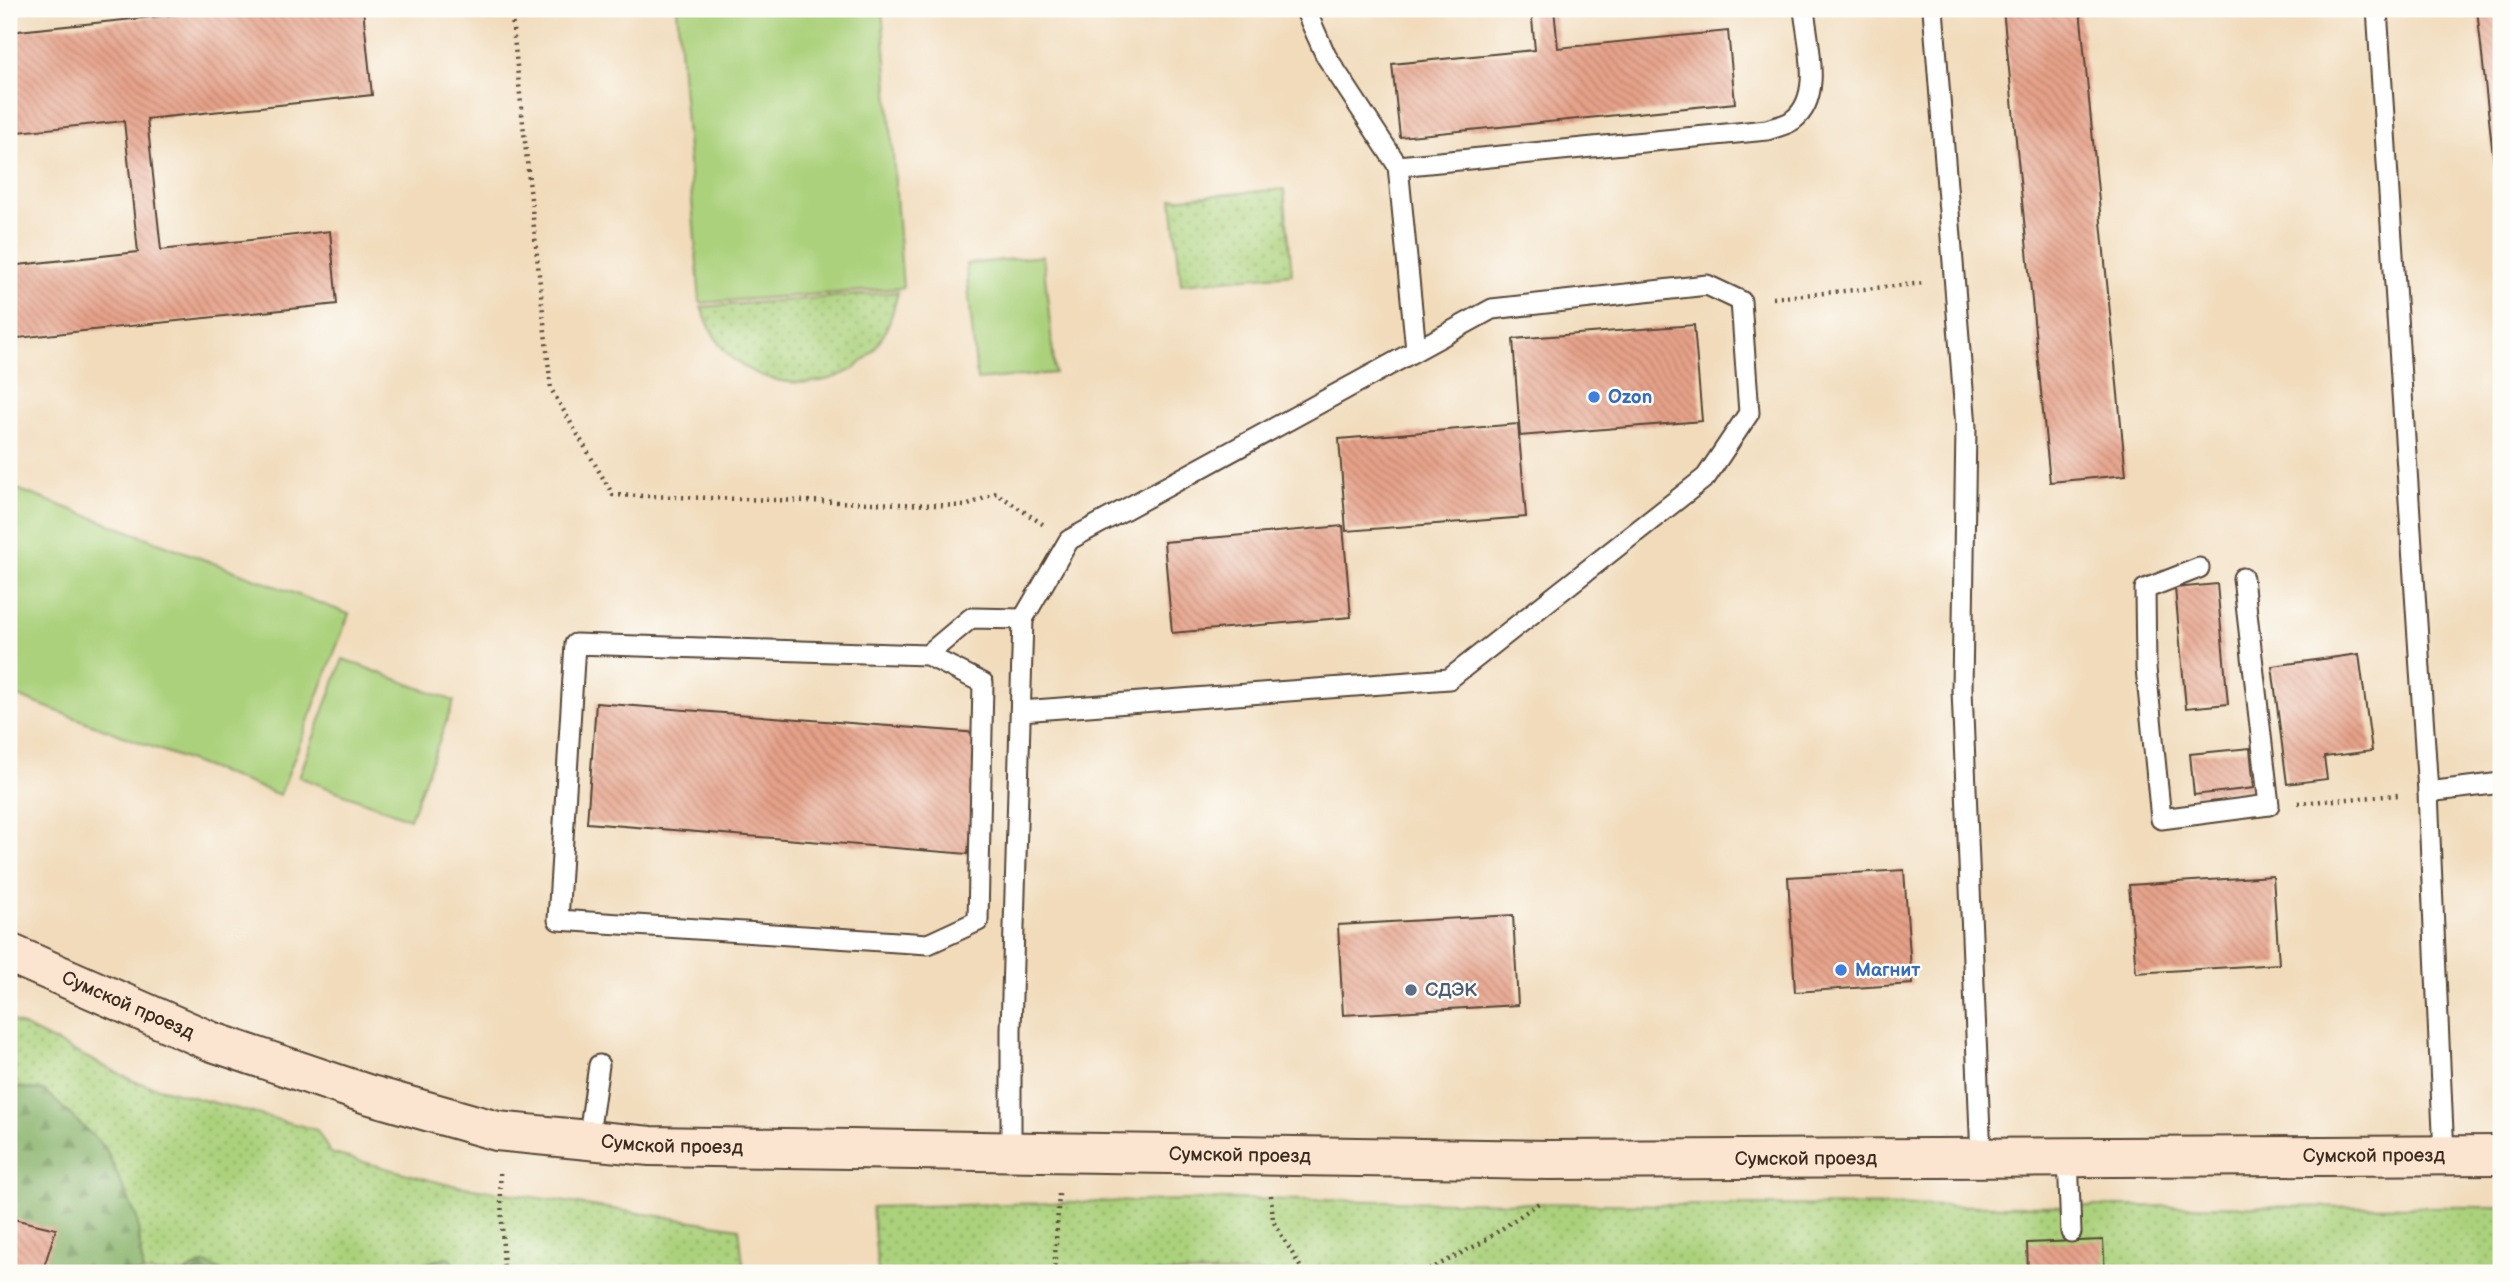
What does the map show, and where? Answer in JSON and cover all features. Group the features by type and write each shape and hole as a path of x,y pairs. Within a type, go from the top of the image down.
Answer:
{"street":[{"name":"Сумской проезд","path":"9,953 211,1041 367,1094 498,1131 588,1142 650,1146 1549,1160 2501,1155"}],"lane":[{"path":"1305,9 1326,56 1398,166 1416,350"},
{"path":"1398,166 1768,130 1793,121 1805,107 1811,83 1804,9"},
{"path":"1933,9 1966,427 1962,690 1980,1158"},
{"path":"2377,9 2428,792 2444,1155"},
{"path":"1011,1151 1011,1030 1023,619 1069,540 1492,309 1707,285 1741,301 1749,412 1706,477 1449,679 1021,711"},
{"path":"2199,568 2145,589 2146,668 2161,819 2269,805 2243,578"},
{"path":"927,655 983,683 978,921 928,944 558,920 575,645 927,655 971,618 1023,619"},
{"path":"2428,792 2501,783"},
{"path":"588,1142 599,1065"},
{"path":"2068,1157 2071,1232"}],"path":[{"path":"510,9 551,388 613,495 966,506 996,493 1069,540"},
{"path":"1741,301 1954,281"},
{"path":"2269,805 2428,792"},
{"path":"498,1131 505,1273"},
{"path":"1054,1273 1059,1217 1059,1152"},
{"path":"1270,1155 1273,1221 1304,1273"},
{"path":"1423,1273 1481,1243 1549,1197"}],"green space":[{"path":"677,9 882,9 903,288 700,303"},
{"path":"1284,189 1292,274 1181,284 1172,199"},
{"path":"1043,256 1055,373 977,380 966,264"},
{"path":"898,292 884,334 862,362 846,373 809,382 770,378 735,361 719,343 701,307"},
{"path":"9,486 349,614 280,795 9,693"},
{"path":"343,659 454,701 410,819 299,777"},
{"path":"9,1019 136,1082 317,1130 330,1153 445,1184 739,1228 744,1273 464,1273 447,1257 393,1273 224,1273 206,1263 183,1273 143,1273 137,1218 45,1091 9,1086"},
{"path":"9,1086 45,1091 105,1147 137,1218 143,1273 9,1273"},
{"path":"1234,1199 1676,1205 2501,1207 2501,1273 878,1273 872,1207"},
{"path":"447,1257 464,1273 393,1273"},
{"path":"206,1263 224,1273 183,1273"}],"building":[{"path":"229,9 363,9 372,95 147,119 161,250 330,231 337,304 9,339 9,266 138,252 124,121 9,133 9,32"},
{"path":"1531,9 1554,9 1558,48 1728,31 1735,103 1400,137 1392,64 1535,50"},
{"path":"2003,9 2080,9 2126,475 2050,482"},
{"path":"2477,9 2501,9 2501,211 2499,211"},
{"path":"1694,325 1702,421 1520,436 1513,339"},
{"path":"1518,424 1526,517 1346,531 1339,439"},
{"path":"1343,526 1351,617 1172,633 1164,542"},
{"path":"2217,584 2228,704 2186,708 2175,588"},
{"path":"2359,654 2372,751 2324,757 2327,779 2287,784 2272,666"},
{"path":"596,703 978,733 968,854 587,823"},
{"path":"2250,748 2254,788 2194,795 2190,754"},
{"path":"1904,870 1912,984 1795,992 1788,877"},
{"path":"2273,876 2279,964 2136,973 2129,885"},
{"path":"1513,915 1518,1005 1343,1015 1338,925"},
{"path":"9,1218 56,1229 42,1273 9,1268"},
{"path":"2103,1240 2105,1273 2028,1273 2027,1243"}],"place":[{"name":"Ozon","path":"1594,397"},
{"name":"Магнит","path":"1841,970"},
{"name":"СДЭК","path":"1411,990"}]}
